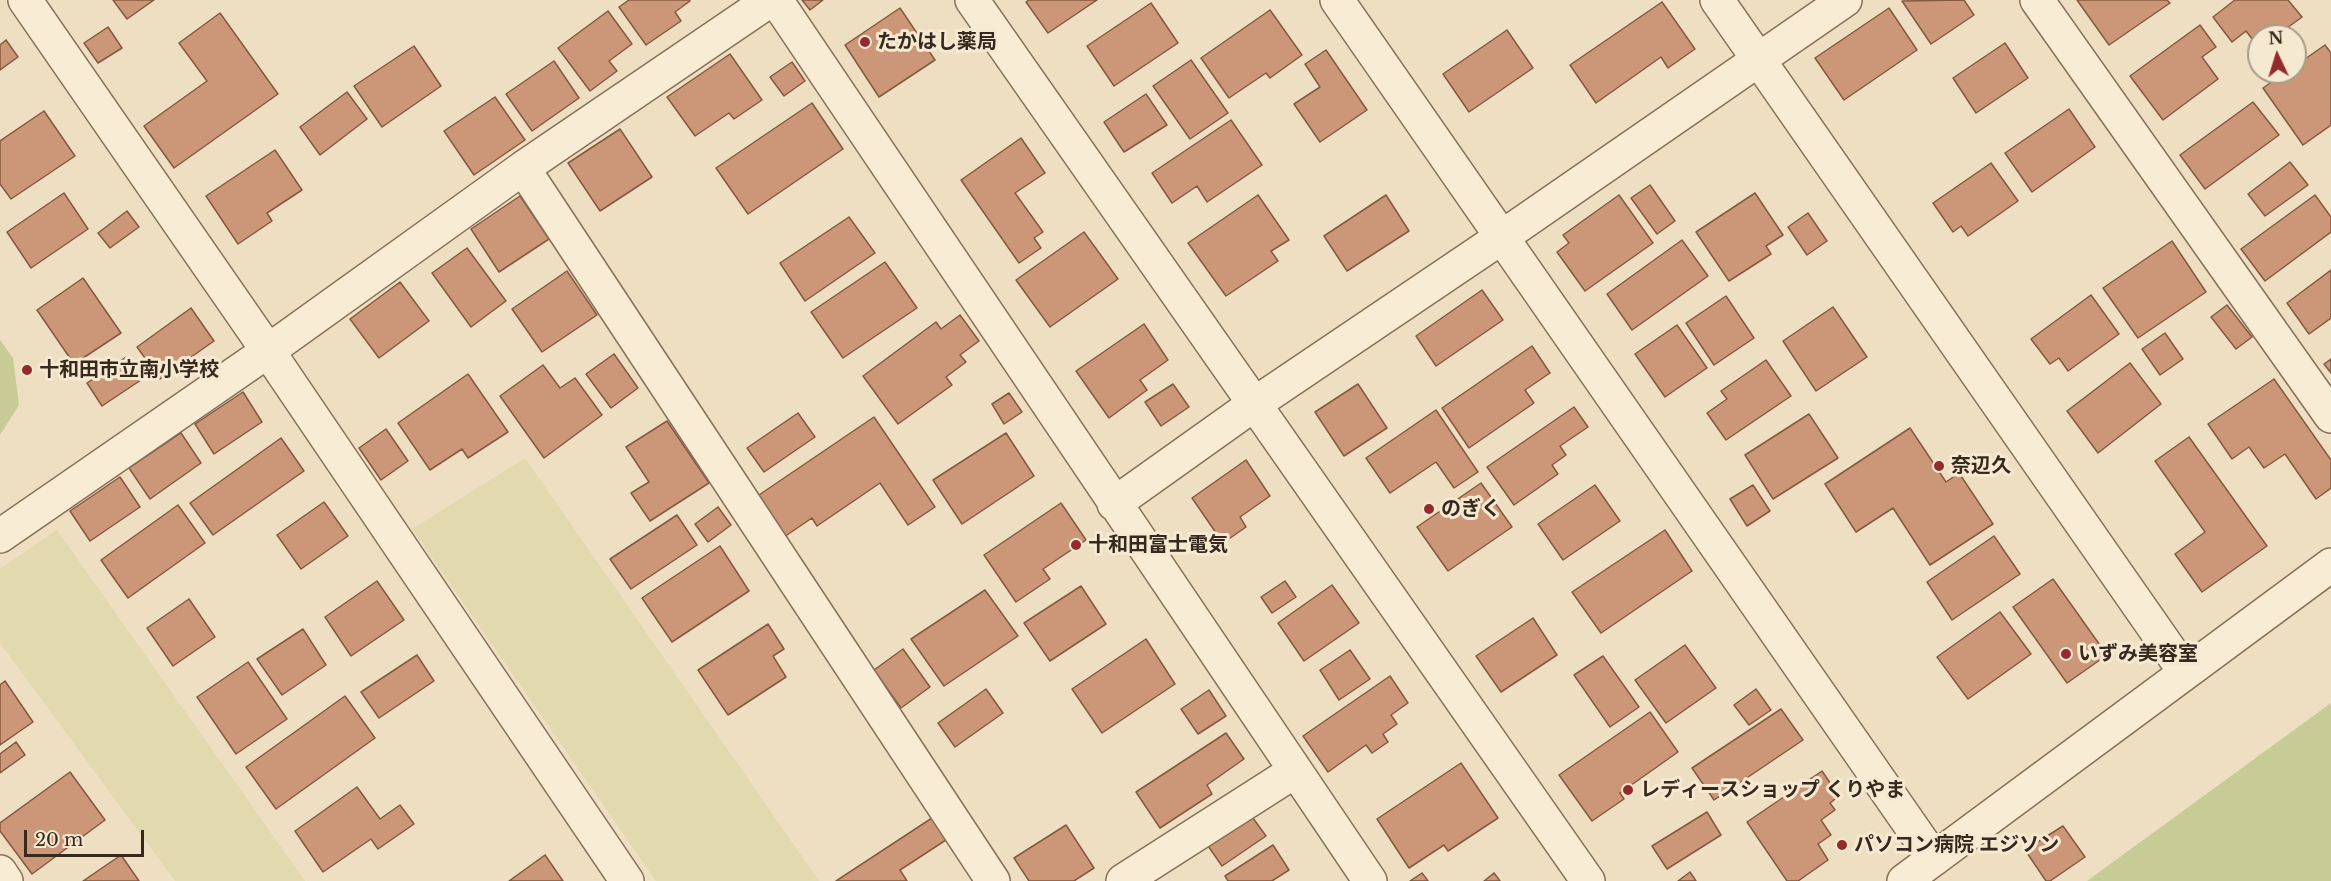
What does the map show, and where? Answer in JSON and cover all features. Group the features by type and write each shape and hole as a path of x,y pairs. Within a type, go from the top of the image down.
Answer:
{"street":[{"path":"25,0 268,351 627,881"},
{"path":"0,536 268,351 523,168 770,0"},
{"path":"776,0 1370,881"},
{"path":"972,0 1588,881"},
{"path":"1337,0 1934,859"},
{"path":"1717,0 2185,672"},
{"path":"1114,504 1253,405 1502,237 1845,0"},
{"path":"2037,0 2331,416"},
{"path":"523,168 993,881"},
{"path":"1904,881 2331,565"},
{"path":"1123,881 1295,771"},
{"path":"0,872 6,881"}],"shaded area":[{"path":"525,458 819,881 656,881 412,529"},
{"path":"57,530 305,881 175,881 0,643 0,569"}],"green space":[{"path":"0,340 13,358 19,405 0,435"},
{"path":"2331,703 2331,881 2087,881"}],"building":[{"path":"113,0 154,0 127,19"},
{"path":"629,0 690,1 675,12 681,21 646,45 619,7"},
{"path":"802,0 823,0 810,10"},
{"path":"1029,0 1097,0 1048,33 1026,2"},
{"path":"1964,0 1974,15 1931,44 1902,1"},
{"path":"2077,0 2167,0 2170,3 2109,45"},
{"path":"2235,0 2288,0 2302,17 2292,24 2247,24 2247,32 2232,42 2213,17"},
{"path":"1662,2 1695,49 1668,68 1661,57 1596,103 1570,65"},
{"path":"1151,3 1178,43 1114,86 1087,46"},
{"path":"900,8 935,60 879,97 845,45"},
{"path":"1889,8 1917,50 1844,100 1815,58"},
{"path":"1270,10 1302,55 1270,78 1266,73 1229,98 1201,58"},
{"path":"608,11 632,44 609,61 617,71 590,91 558,48"},
{"path":"220,13 278,94 174,168 144,126 207,81 179,43"},
{"path":"2200,25 2216,47 2202,57 2218,79 2163,120 2130,76"},
{"path":"108,27 122,48 98,63 84,43"},
{"path":"1507,30 1533,68 1469,112 1443,74"},
{"path":"6,40 18,57 0,70 0,45"},
{"path":"2005,43 2028,78 1976,113 1953,78"},
{"path":"2325,45 2331,53 2331,125 2303,145 2263,88 2269,84 2307,84 2307,58"},
{"path":"414,46 441,86 382,127 354,86"},
{"path":"1326,50 1367,110 1320,142 1294,104 1320,87 1305,64"},
{"path":"730,54 762,100 734,119 729,113 695,136 667,97"},
{"path":"1191,60 1228,113 1190,139 1153,86"},
{"path":"554,61 579,98 532,131 506,94"},
{"path":"792,62 805,81 784,96 770,77"},
{"path":"347,92 367,119 320,155 300,127"},
{"path":"1146,94 1167,125 1124,152 1104,122"},
{"path":"495,97 525,140 474,175 444,131"},
{"path":"2253,102 2279,135 2205,189 2180,155"},
{"path":"812,103 843,149 748,214 716,168"},
{"path":"2069,109 2095,147 2032,192 2005,153"},
{"path":"44,111 75,156 11,199 0,184 0,141"},
{"path":"1231,120 1262,165 1207,202 1197,186 1172,203 1152,173"},
{"path":"620,129 652,177 600,211 568,163"},
{"path":"1021,138 1045,173 1015,193 1043,232 1034,238 1041,248 1019,263 961,180"},
{"path":"275,150 302,190 267,213 272,221 238,244 206,196"},
{"path":"2290,162 2308,185 2265,216 2248,194"},
{"path":"1991,163 2018,201 1968,236 1961,226 1953,232 1933,203"},
{"path":"1650,185 1675,221 1657,234 1631,198"},
{"path":"64,193 88,229 31,268 7,232"},
{"path":"1755,193 1783,235 1766,246 1771,254 1729,281 1696,232"},
{"path":"1258,195 1289,240 1271,251 1278,261 1226,296 1188,243"},
{"path":"1386,195 1409,231 1347,271 1324,236"},
{"path":"1619,195 1653,243 1585,291 1557,252 1569,243 1563,235"},
{"path":"2315,195 2331,217 2331,232 2265,281 2241,249"},
{"path":"520,196 549,239 499,272 471,229"},
{"path":"127,211 139,227 110,248 98,233"},
{"path":"1808,213 1827,241 1807,255 1788,227"},
{"path":"849,217 875,253 805,301 780,263"},
{"path":"1084,232 1118,279 1050,327 1016,280"},
{"path":"1682,240 1708,276 1632,330 1607,294"},
{"path":"2172,241 2206,292 2138,338 2103,288"},
{"path":"467,248 506,301 471,327 432,273"},
{"path":"885,262 917,308 843,358 811,312"},
{"path":"2331,270 2331,318 2309,334 2287,303"},
{"path":"567,271 597,315 542,352 512,309"},
{"path":"83,278 121,333 74,364 37,310"},
{"path":"400,282 429,321 379,358 350,319"},
{"path":"1482,290 1503,320 1436,366 1416,336"},
{"path":"2091,295 2119,334 2068,371 2059,358 2050,364 2031,339"},
{"path":"1726,296 1754,338 1714,365 1686,323"},
{"path":"2227,305 2252,337 2236,349 2211,317"},
{"path":"1833,307 1867,357 1816,391 1783,341"},
{"path":"191,308 214,341 160,379 137,347"},
{"path":"960,315 979,341 960,355 966,362 946,377 952,385 898,424 863,376 936,322 941,329"},
{"path":"1144,324 1168,360 1140,380 1147,390 1109,418 1076,371"},
{"path":"1677,325 1707,368 1665,397 1635,354"},
{"path":"2165,333 2183,359 2160,375 2142,349"},
{"path":"1532,346 1550,373 1525,390 1534,403 1469,448 1442,408"},
{"path":"614,354 638,388 611,408 586,374"},
{"path":"126,357 141,380 102,406 87,383"},
{"path":"2331,359 2331,373 2324,364"},
{"path":"1766,360 1791,396 1726,440 1707,413 1727,399 1721,391"},
{"path":"2130,363 2161,404 2098,453 2067,411"},
{"path":"543,365 560,388 575,378 602,415 544,458 500,396"},
{"path":"468,374 508,432 468,458 462,449 430,470 398,423"},
{"path":"2274,379 2331,460 2331,488 2316,499 2285,454 2264,468 2249,447 2232,459 2208,424"},
{"path":"1173,384 1189,407 1161,426 1145,402"},
{"path":"1358,384 1387,428 1344,456 1315,412"},
{"path":"243,392 262,422 214,454 195,424"},
{"path":"1009,393 1022,412 1004,424 992,404"},
{"path":"1574,407 1588,427 1560,446 1566,455 1552,465 1558,474 1514,505 1487,467"},
{"path":"1436,410 1478,472 1454,488 1436,462 1390,493 1366,458"},
{"path":"798,413 815,437 764,472 747,448"},
{"path":"1809,414 1838,458 1773,499 1745,455"},
{"path":"874,417 935,507 908,525 880,483 817,526 812,518 784,537 756,497"},
{"path":"667,421 709,483 650,521 631,493 649,482 626,447"},
{"path":"1910,428 1946,482 1959,473 1993,524 1930,565 1893,508 1856,532 1825,484"},
{"path":"386,429 408,461 381,480 359,448"},
{"path":"181,433 201,463 150,499 129,468"},
{"path":"1006,433 1034,476 962,524 933,480"},
{"path":"2189,437 2267,546 2202,592 2175,554 2205,532 2155,461"},
{"path":"281,438 304,471 213,535 190,503"},
{"path":"1246,460 1270,496 1240,517 1246,527 1223,543 1192,498"},
{"path":"120,477 140,507 90,541 70,511"},
{"path":"1481,483 1512,527 1448,571 1417,527"},
{"path":"1595,485 1620,521 1563,560 1538,524"},
{"path":"1753,485 1770,511 1747,526 1730,499"},
{"path":"324,502 348,536 301,569 277,535"},
{"path":"1061,503 1086,540 1043,569 1050,579 1016,602 984,555"},
{"path":"178,505 205,543 128,598 101,560"},
{"path":"718,507 731,525 708,542 695,524"},
{"path":"677,515 697,545 631,589 610,559"},
{"path":"1665,530 1692,571 1601,633 1572,592"},
{"path":"1994,536 2020,574 1952,620 1927,582"},
{"path":"720,546 749,591 672,642 642,598"},
{"path":"2053,579 2107,655 2067,683 2013,607"},
{"path":"377,581 404,620 351,656 325,617"},
{"path":"1285,581 1296,597 1272,613 1261,597"},
{"path":"1332,585 1359,623 1304,661 1278,623"},
{"path":"1081,586 1106,624 1050,661 1024,623"},
{"path":"985,590 1018,636 944,686 911,639"},
{"path":"189,599 215,637 173,666 147,628"},
{"path":"2000,612 2031,654 1968,699 1937,657"},
{"path":"1533,618 1557,655 1501,692 1476,656"},
{"path":"768,624 784,649 773,656 786,677 728,715 698,670"},
{"path":"303,629 326,665 282,695 257,659"},
{"path":"1146,639 1175,684 1102,733 1072,689"},
{"path":"1685,645 1716,688 1666,723 1635,680"},
{"path":"903,649 930,687 901,708 874,670"},
{"path":"1350,650 1370,679 1339,700 1320,670"},
{"path":"417,655 434,681 379,718 361,692"},
{"path":"1603,656 1639,707 1610,727 1574,675"},
{"path":"248,662 287,719 236,754 197,697"},
{"path":"1390,676 1408,703 1391,715 1397,724 1383,734 1388,742 1372,753 1366,745 1328,772 1303,736"},
{"path":"5,681 33,722 0,745 0,685"},
{"path":"986,689 1003,713 955,747 938,723"},
{"path":"1756,689 1771,710 1749,725 1734,705"},
{"path":"1209,690 1226,716 1198,734 1181,709"},
{"path":"345,696 375,738 276,809 246,767"},
{"path":"1781,709 1803,740 1714,800 1692,768"},
{"path":"1650,712 1678,752 1620,793 1624,799 1592,821 1559,775"},
{"path":"1226,733 1244,759 1207,785 1212,794 1160,828 1136,792"},
{"path":"16,742 25,755 0,773 0,754"},
{"path":"1461,763 1498,818 1448,851 1444,845 1409,868 1377,819"},
{"path":"1822,771 1839,796 1830,803 1835,810 1821,820 1831,835 1818,844 1828,860 1798,881 1787,881 1747,822"},
{"path":"70,772 105,820 32,874 0,831 0,823"},
{"path":"357,787 380,819 400,805 414,824 378,849 371,839 323,872 295,831"},
{"path":"1707,812 1721,835 1667,869 1652,846"},
{"path":"1250,814 1266,836 1222,866 1206,843"},
{"path":"932,818 946,840 900,870 907,881 836,881"},
{"path":"1066,825 1094,868 1074,881 1029,881 1014,858"},
{"path":"2063,826 2085,857 2050,881 2046,881 2025,850"},
{"path":"1273,845 1289,870 1272,881 1228,881 1225,876"},
{"path":"121,855 139,881 83,881"},
{"path":"545,855 563,881 509,881"},
{"path":"1690,872 1696,881 1678,881"},
{"path":"1422,873 1428,881 1410,881"},
{"path":"1494,873 1500,881 1484,881"}],"place":[{"name":"たかはし薬局","path":"865,42"},
{"name":"十和田市立南小学校","path":"27,370"},
{"name":"奈辺久","path":"1939,466"},
{"name":"のぎく","path":"1429,509"},
{"name":"十和田富士電気","path":"1076,545"},
{"name":"いずみ美容室","path":"2066,654"},
{"name":"レディースショップ くりやま","path":"1628,790"},
{"name":"パソコン病院 エジソン","path":"1842,845"}]}
